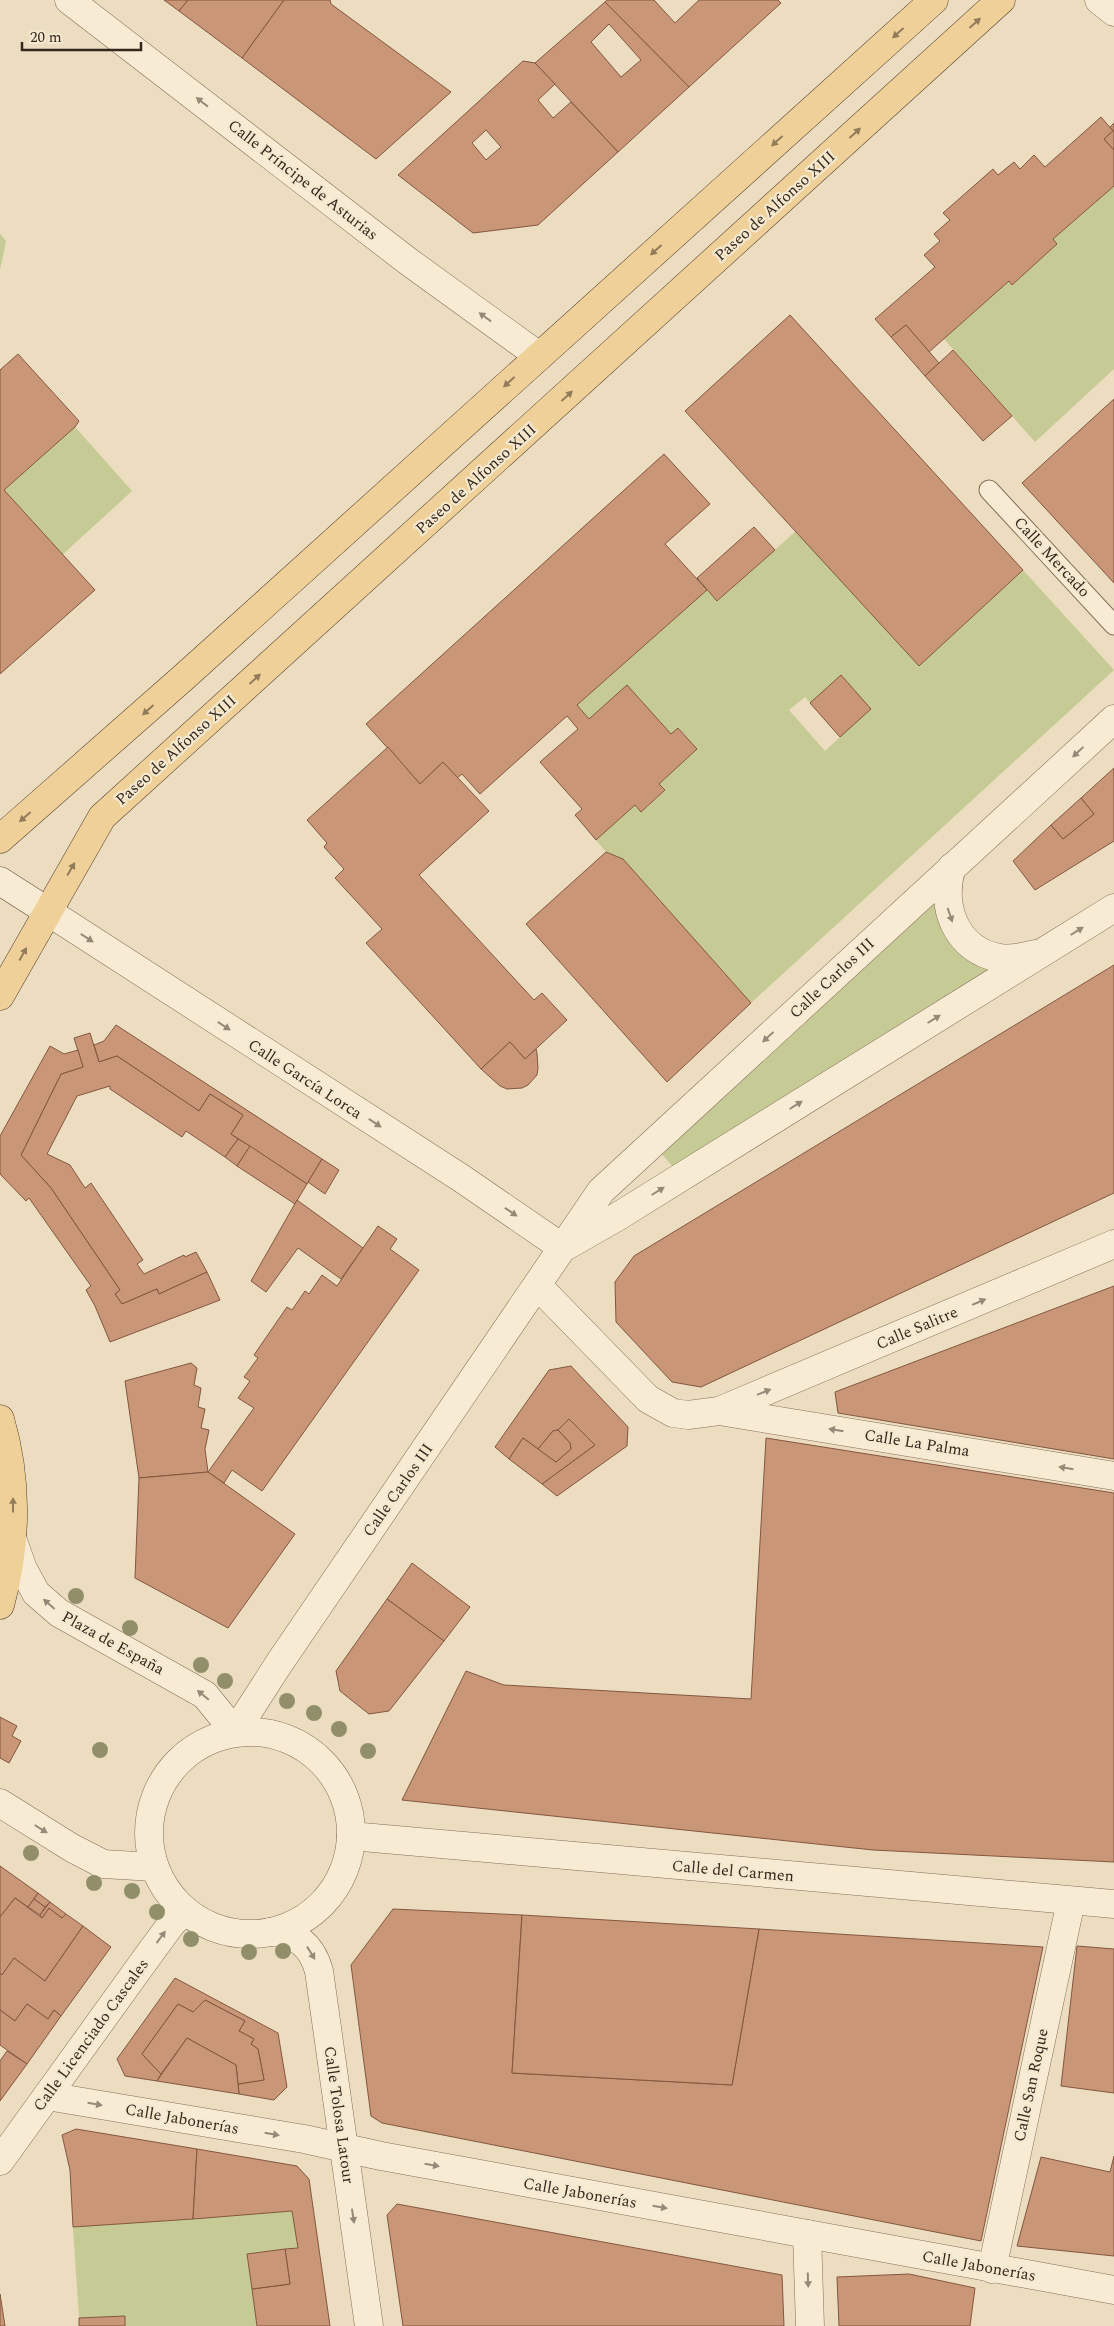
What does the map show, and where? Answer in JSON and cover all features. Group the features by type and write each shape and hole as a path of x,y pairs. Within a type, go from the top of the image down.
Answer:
{"main road":[{"path":"0,839 184,677 934,0"},
{"name":"Paseo de Alfonso XIII","path":"0,996 46,911 102,817 1001,0"},
{"name":"Plaza de España","path":"0,1419 13,1492 12,1538 0,1606"}],"street":[{"name":"Calle Príncipe de Asturias","path":"69,0 409,262 539,356"},
{"path":"1099,0 1114,12"},
{"name":"Calle Carlos III","path":"234,1732 285,1654 538,1286 601,1191 1114,719"},
{"path":"952,867 947,882 948,910 960,934 970,945 983,953 999,958 1015,959 1040,953"},
{"name":"Calle García Lorca","path":"0,881 461,1178 563,1248"},
{"name":"Calle Carlos III","path":"563,1248 625,1212 1114,908"},
{"name":"Calle Salitre","path":"719,1411 1114,1244"},
{"path":"538,1286 648,1400 666,1410 688,1415 719,1411"},
{"name":"Calle La Palma","path":"719,1411 1114,1476"},
{"name":"Plaza de España","path":"12,1538 23,1569 36,1593 53,1608 101,1638 205,1695 234,1732"},
{"path":"250,1731 278,1735 311,1751 329,1768 342,1789 349,1811 351,1836 347,1862 335,1888 327,1898 307,1916 283,1929 244,1934 225,1931 206,1924 185,1911 167,1893 154,1868 150,1852 149,1820 158,1788 177,1762 190,1751 219,1736 234,1732 250,1731"},
{"path":"0,1803 72,1848 103,1864 154,1868"},
{"name":"Calle del Carmen","path":"351,1836 1114,1904"},
{"name":"Calle San Roque","path":"992,2268 1070,1901"},
{"name":"Calle Licenciado Cascales","path":"0,2162 161,1938 185,1911"},
{"name":"Calle Tolosa Latour","path":"270,1932 282,1932 302,1941 316,1960 369,2326"},
{"name":"Calle Jabonerías","path":"47,2096 343,2147 1114,2290"},
{"path":"807,2234 810,2326"}],"lane":[{"name":"Calle Mercado","path":"989,490 1114,625"}],"green space":[{"path":"1114,186 1114,369 1035,442 944,339 1009,281 1012,285 1057,244 1053,239"},
{"path":"0,234 6,241 0,270"},
{"path":"75,427 132,491 62,555 4,490"},
{"path":"796,531 919,666 1023,570 1114,670 751,1003 623,859 606,852 596,840 635,805 641,812 665,791 659,784 697,749 679,728 671,734 627,686 589,719 577,705 707,590 718,601","holes":["805,697 840,737 825,751 789,710"]},
{"path":"952,867 952,922 1015,959 682,1177 653,1144"},
{"path":"292,2211 298,2248 247,2254 257,2326 125,2326 79,2318 73,2227"}],"building":[{"path":"164,0 188,0 179,11"},
{"path":"188,0 284,0 242,58 179,11"},
{"path":"284,0 330,0 331,4 451,92 376,159 242,58"},
{"path":"607,0 654,0 675,23 699,0 778,0 781,3 689,87 605,2"},
{"path":"605,2 689,87 618,152 535,63","holes":["609,24 641,60 621,77 591,42"]},
{"path":"523,61 535,63 555,84 538,100 553,118 571,102 618,152 538,225 473,233 398,175","holes":["486,130 501,147 486,160 472,143"]},
{"path":"1101,117 1113,131 1104,139 1114,150 1114,186 1053,239 1057,244 1012,285 1009,281 929,352 906,325 891,337 875,319 935,267 924,255 940,241 934,234 950,220 943,213 993,169 998,175 1014,162 1020,169 1034,155 1045,167"},
{"path":"1114,123 1114,150 1104,139 1113,131 1110,127"},
{"path":"790,315 1023,570 919,666 685,411"},
{"path":"906,325 939,363 925,376 891,337"},
{"path":"953,350 1012,416 983,441 925,376"},
{"path":"18,354 79,421 75,427 4,490 95,590 0,674 0,370"},
{"path":"1114,399 1114,583 1022,483"},
{"path":"664,454 710,504 665,544 707,590 577,705 589,719 627,685 671,734 678,728 697,749 659,784 665,790 641,812 635,805 596,840 575,815 582,809 540,762 578,729 567,716 480,794 462,774 457,778 443,762 420,784 366,724"},
{"path":"754,527 775,550 717,601 697,578"},
{"path":"841,675 871,709 840,737 810,703"},
{"path":"388,747 420,784 443,762 489,811 419,875 534,1000 542,993 567,1020 525,1059 510,1042 481,1069 366,943 382,929 335,878 344,869 324,847 327,843 307,820"},
{"path":"1114,768 1114,841 1035,890 1013,861 1051,825 1063,839 1094,814 1081,798"},
{"path":"1081,798 1094,814 1063,839 1051,825"},
{"path":"606,852 623,859 751,1003 667,1082 526,924"},
{"path":"1114,965 1114,1193 701,1387 672,1382 616,1322 615,1282 634,1256"},
{"path":"116,1025 322,1159 307,1184 231,1134 243,1115 210,1094 199,1111 117,1056 99,1062 94,1045 104,1041"},
{"path":"90,1033 99,1062 117,1056 199,1111 210,1094 243,1115 231,1134 238,1139 225,1157 186,1131 182,1137 110,1089 110,1086 77,1096 47,1154 70,1165 85,1188 91,1183 143,1260 137,1264 144,1274 184,1255 185,1257 196,1252 207,1272 159,1294 157,1289 122,1304 115,1294 120,1290 51,1188 21,1155 61,1074 83,1067 74,1038"},
{"path":"510,1042 525,1059 536,1049 537,1075 528,1085 522,1088 507,1089 500,1086 481,1069"},
{"path":"50,1046 64,1054 78,1050 83,1067 61,1074 21,1155 51,1188 120,1290 115,1294 122,1304 157,1289 159,1294 207,1272 220,1300 110,1342 86,1290 91,1286 29,1198 26,1201 0,1174 0,1136"},
{"path":"238,1139 250,1146 237,1166 225,1157"},
{"path":"250,1146 307,1184 295,1204 237,1166"},
{"path":"322,1159 339,1170 325,1194 308,1182"},
{"path":"297,1200 363,1248 341,1279 298,1248 266,1292 251,1281"},
{"path":"378,1226 397,1239 390,1249 419,1270 262,1491 232,1470 224,1483 208,1472 254,1408 238,1398 250,1381 244,1377 258,1358 254,1355 287,1307 292,1310 305,1291 309,1294 322,1275 337,1286"},
{"path":"1114,1286 1114,1459 838,1413 835,1392"},
{"path":"191,1363 197,1368 194,1385 201,1388 198,1407 205,1409 201,1428 209,1430 205,1449 208,1472 139,1478 125,1381"},
{"path":"571,1366 628,1427 627,1446 557,1496 542,1484 595,1445 569,1419 558,1430 553,1431 538,1449 523,1438 509,1459 495,1447 549,1370"},
{"path":"569,1419 595,1445 542,1484 509,1459 523,1438 556,1462 571,1449 570,1443 558,1430"},
{"path":"558,1430 570,1443 571,1449 556,1462 538,1449 553,1431"},
{"path":"766,1438 1114,1493 1114,1862 873,1850 402,1800 466,1671 504,1685 751,1699"},
{"path":"208,1472 295,1534 228,1628 135,1578 139,1478"},
{"path":"412,1563 470,1607 444,1641 387,1599"},
{"path":"387,1599 444,1641 389,1711 369,1714 340,1691 336,1671"},
{"path":"0,1717 17,1726 12,1736 21,1741 9,1763 0,1758"},
{"path":"0,1866 38,1893 28,1907 15,1898 0,1917"},
{"path":"38,1893 50,1902 45,1907 34,1899"},
{"path":"15,1898 42,1918 49,1908 62,1918 66,1914 83,1926 45,1981 14,1958 2,1975 0,1973 0,1917"},
{"path":"34,1899 45,1907 40,1915 28,1907"},
{"path":"50,1902 66,1914 62,1918 49,1908 42,1918 40,1915"},
{"path":"393,1909 522,1915 512,2073 732,2085 759,1929 1043,1947 981,2241 382,2123 371,2116 351,1965"},
{"path":"522,1915 759,1929 732,2085 512,2073"},
{"path":"83,1926 111,1947 61,2016 54,2010 48,2019 27,2004 15,2021 0,2010 0,1973 2,1975 14,1958 45,1981"},
{"path":"1077,1946 1114,1949 1114,2093 1061,2086"},
{"path":"175,1978 278,2033 287,2087 274,2100 239,2094 238,2084 264,2080 258,2049 251,2044 254,2039 239,2031 245,2021 205,2000 193,2012 178,2004 142,2054 161,2074 157,2081 125,2076 117,2059"},
{"path":"205,2000 245,2021 239,2031 254,2039 251,2044 258,2049 264,2080 238,2084 236,2065 187,2038 161,2074 142,2054 178,2004 193,2012"},
{"path":"27,2004 48,2019 54,2010 61,2016 27,2064 0,2045 0,2010 15,2021"},
{"path":"187,2038 236,2065 239,2094 157,2081"},
{"path":"7,2051 27,2064 0,2101 0,2061"},
{"path":"76,2129 197,2149 193,2219 73,2227 70,2170 62,2135"},
{"path":"197,2149 297,2166 309,2179 330,2326 257,2326 252,2289 290,2284 285,2249 298,2248 292,2211 193,2219"},
{"path":"1114,2156 1114,2256 1017,2246 1041,2157 1110,2172"},
{"path":"397,2204 782,2275 784,2326 403,2326 387,2215"},
{"path":"285,2249 290,2284 252,2289 247,2254"},
{"path":"909,2274 975,2288 970,2326 839,2326 837,2277"},
{"path":"0,2294 5,2326 0,2326"},
{"path":"125,2316 125,2326 79,2326 79,2318"}]}
